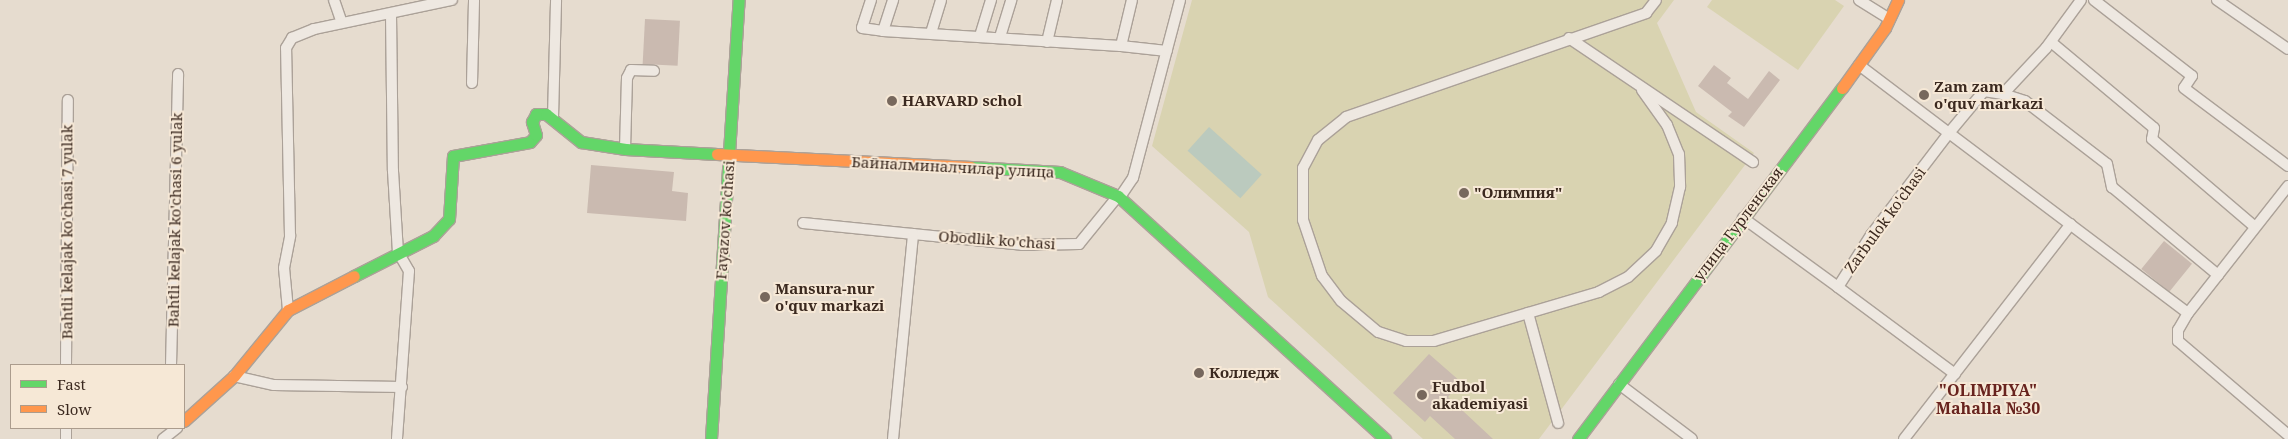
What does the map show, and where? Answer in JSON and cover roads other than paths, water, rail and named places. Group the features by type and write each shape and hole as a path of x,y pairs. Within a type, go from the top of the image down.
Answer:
{"street":[{"path":"334,0 342,23"},
{"path":"288,310 284,268 290,236 291,168 285,65 286,48 292,38 342,23 452,0"},
{"path":"472,83 474,0"},
{"path":"185,420 234,376 288,310 398,252 433,236 448,219 453,156 530,142 536,135 532,122 536,114 553,117 556,0"},
{"name":"Fayazov ko'chasi","path":"711,439 739,0"},
{"path":"871,0 862,28 1167,51"},
{"path":"883,31 893,0"},
{"path":"932,33 941,0"},
{"path":"980,36 991,0"},
{"path":"1000,37 1011,0"},
{"path":"1047,42 1057,0"},
{"path":"1120,46 1132,0"},
{"name":"Obodlik ko'chasi","path":"803,223 1022,245 1079,244 1133,178 1180,0"},
{"path":"1642,90 1667,125 1679,154 1680,187 1672,223 1656,251 1628,277 1599,292 1434,341 1406,341 1378,332 1341,301 1322,276 1303,220 1303,168 1318,140 1346,117 1569,38 1646,13 1656,0"},
{"path":"1859,0 1890,19"},
{"path":"2003,94 2050,42 2081,0"},
{"path":"2094,0 2192,76 2184,88 2288,166"},
{"path":"2217,0 2288,49"},
{"name":"улица Гурленская","path":"1578,439 1859,65 1890,19 1897,4"},
{"path":"391,14 391,123 398,252 409,271 397,439"},
{"path":"1569,38 1642,90 1752,162"},
{"path":"2050,42 2154,128 2152,139 2256,227"},
{"path":"1859,65 2188,313"},
{"path":"625,149 627,78 631,70 654,71"},
{"name":"Bahtli kelajak ko'chasi 6 yulak","path":"171,364 178,74"},
{"name":"Zarbulok ko'chasi","path":"1955,374 1838,287 1871,235 1949,133 1984,91 2003,94 2025,101 2107,164 2112,187 2218,275"},
{"name":"Bahtli kelajak ko'chasi 7 yulak","path":"66,364 68,100"},
{"name":"Байналминалчилар улица","path":"553,117 580,142 625,149 1060,172 1119,196 1385,439"},
{"path":"2288,186 2188,313 2178,330 2178,341 2288,435"},
{"path":"1743,218 1838,287"},
{"path":"1904,439 2071,224"},
{"path":"893,439 913,234"},
{"path":"1528,313 1558,423"},
{"path":"234,376 274,385 402,387"},
{"path":"1619,384 1692,439"}],"place":[{"name":"Zam zam o'quv markazi","path":"1924,95"},
{"name":"HARVARD schol","path":"892,101"},
{"name":"\"Олимпия\"","path":"1464,193"},
{"name":"Mansura-nur o'quv markazi","path":"765,297"},
{"name":"Колледж","path":"1199,373"},
{"name":"Fudbol akademiyasi","path":"1422,395"}],"district":[{"name":"\"OLIMPIYA\" Mahalla №30","path":"1988,399"}]}
